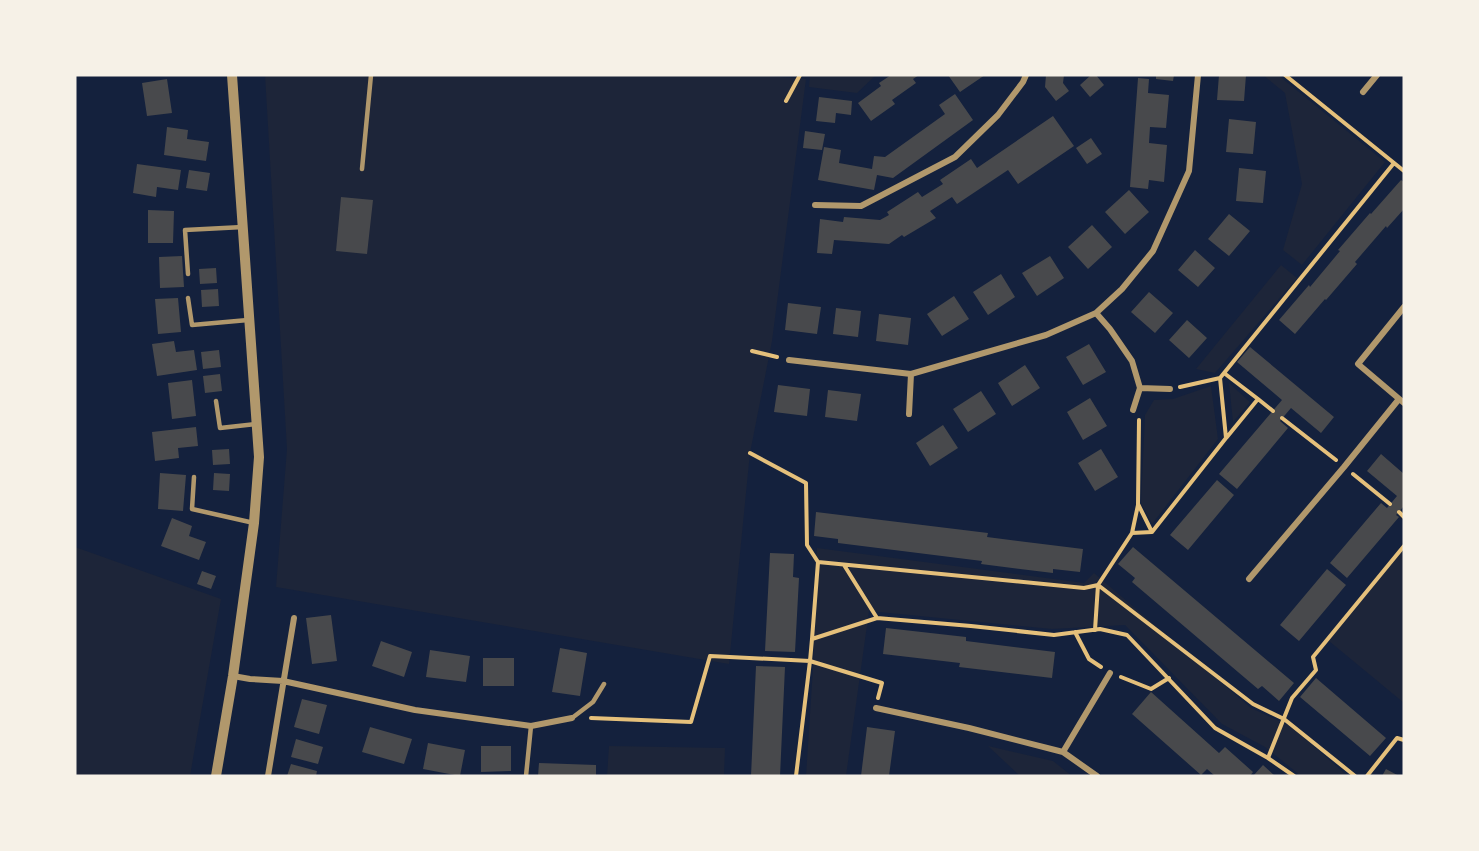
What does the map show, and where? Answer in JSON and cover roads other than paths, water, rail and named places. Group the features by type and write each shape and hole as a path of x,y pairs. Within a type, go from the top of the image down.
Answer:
{"street":[{"path":"216,776 233,676 254,523 260,458 232,75"},
{"path":"815,205 861,206 955,157 998,115 1026,75"},
{"path":"789,360 911,374 1046,335 1096,313 1122,289 1153,251 1189,171 1198,75"},
{"path":"1363,92 1377,75"},
{"path":"1249,579 1402,401 1358,364 1404,307"},
{"path":"1096,313 1132,361 1140,388 1133,410"},
{"path":"909,414 911,374"},
{"path":"1140,388 1170,390"},
{"path":"268,776 294,618"},
{"path":"1063,752 1110,673"},
{"path":"233,676 283,681 415,710 531,726 572,718"},
{"path":"876,708 969,728 1063,752 1097,776"},
{"path":"1084,776 1088,769"}],"lane":[{"path":"362,169 371,75"},
{"path":"188,274 185,230 243,228"},
{"path":"188,298 192,325 251,320"},
{"path":"216,401 219,428 257,424"},
{"path":"194,477 192,509 254,523"},
{"path":"572,718 593,702 604,684"},
{"path":"526,776 531,726"}]}
